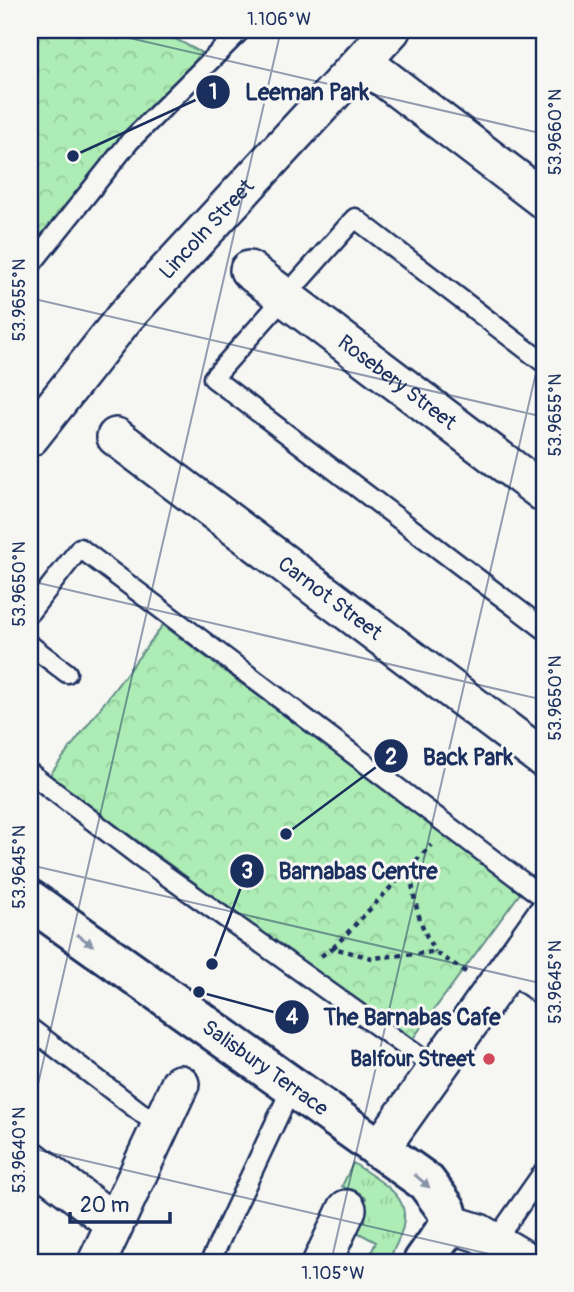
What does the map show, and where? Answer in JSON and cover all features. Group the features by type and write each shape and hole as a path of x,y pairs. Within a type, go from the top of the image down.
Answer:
{"street":[{"name":"Lincoln Street","path":"30,437 124,318 390,30"},
{"path":"363,62 544,200"},
{"name":"Rosebery Street","path":"249,270 544,494"},
{"name":"Carnot Street","path":"116,437 544,759"},
{"name":"Salisbury Terrace","path":"30,900 426,1182 446,1209 450,1224"},
{"path":"379,1150 544,918"},
{"path":"503,976 544,986"},
{"path":"97,1262 180,1084"},
{"path":"30,1159 114,1223"},
{"path":"322,1262 347,1209"},
{"path":"423,1262 450,1224 517,1256"}],"lane":[{"path":"30,267 130,141 241,30"},
{"path":"544,363 355,218 213,378 544,629"},
{"path":"30,612 80,548 544,898"},
{"path":"30,645 67,673"},
{"path":"30,773 436,1069"},
{"path":"30,1028 160,1127"},
{"path":"210,1262 292,1087"},
{"path":"517,1256 544,1171"}],"path":[{"path":"298,970 333,948 410,864 451,828"},
{"path":"410,864 414,908 422,930 435,952"},
{"path":"333,948 372,958 435,952 503,976"}],"green space":[{"path":"30,30 159,30 202,53 30,259"},
{"path":"163,625 521,892 411,1041 49,776"},
{"path":"353,1163 384,1184 401,1203 403,1227 387,1262 367,1262 376,1242 357,1232 355,1222 366,1198 342,1186"}],"place":[{"name":"Leeman Park","path":"73,156"},
{"name":"Back Park","path":"286,834"},
{"name":"Barnabas Centre","path":"212,964"},
{"name":"The Barnabas Cafe","path":"199,992"},
{"name":"Balfour Street","path":"489,1059"}]}
